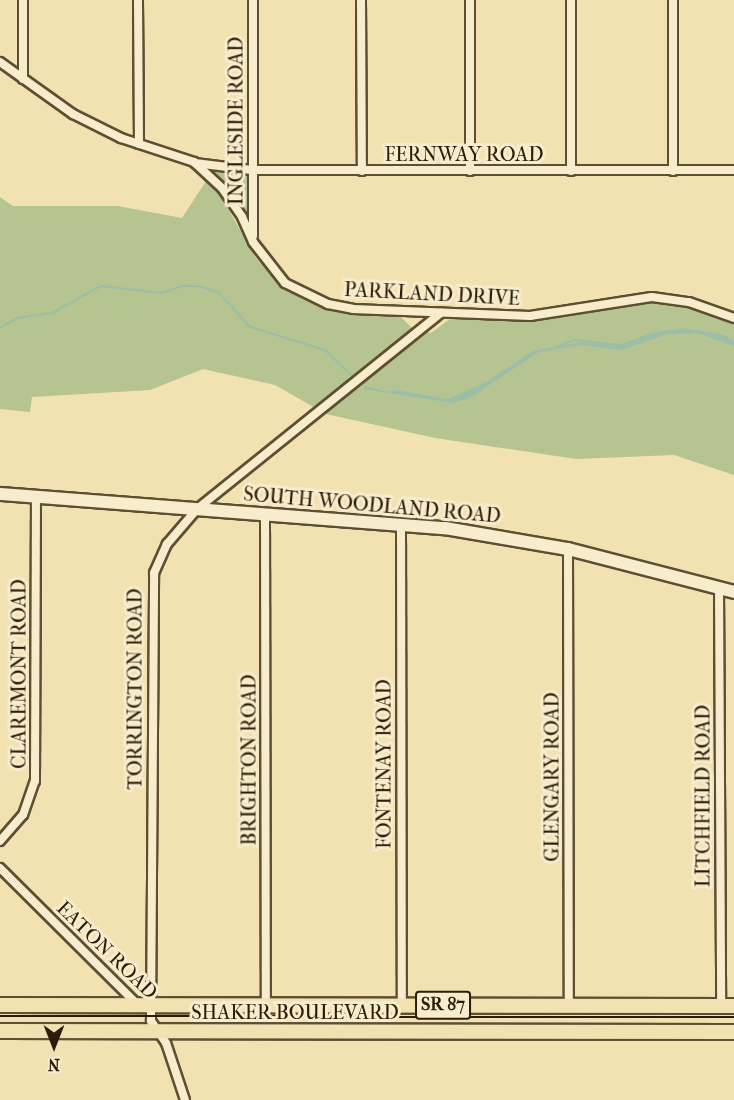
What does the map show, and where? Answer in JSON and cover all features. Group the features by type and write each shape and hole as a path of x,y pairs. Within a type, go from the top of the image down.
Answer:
{"main road":[{"name":"SHAKER BOULEVARD","path":"0,1005 147,1009 266,1005 727,1005"},
{"name":"SHAKER BOULEVARD","path":"0,1031 734,1032"}],"street":[{"path":"23,0 23,79"},
{"path":"138,0 139,144"},
{"name":"INGLESIDE ROAD","path":"252,0 253,242"},
{"path":"361,0 362,171"},
{"path":"470,0 470,171"},
{"path":"571,0 571,171"},
{"path":"673,0 673,171"},
{"name":"PARKLAND DRIVE","path":"0,62 73,114 139,144 194,162 222,188 242,217 253,242 285,283 328,304 353,309 530,316 652,297 689,302 734,318"},
{"name":"FERNWAY ROAD","path":"194,162 252,170 734,170"},
{"name":"TORRINGTON ROAD","path":"147,1009 151,591 154,573 167,544 197,509 441,313"},
{"name":"SOUTH WOODLAND ROAD","path":"0,494 401,524 568,549 734,592"},
{"name":"CLAREMONT ROAD","path":"0,841 23,815 35,781 36,496"},
{"name":"BRIGHTON ROAD","path":"265,514 266,1005"},
{"name":"FONTENAY ROAD","path":"401,524 402,1005"},
{"name":"GLENGARY ROAD","path":"568,549 569,1005"},
{"name":"LITCHFIELD ROAD","path":"719,587 727,1005"},
{"name":"EATON ROAD","path":"0,868 147,1009 166,1043 185,1100"}],"shaded area":[{"path":"194,162 252,170 253,242 222,188"},
{"path":"206,181 219,193 256,258 273,277 302,299 334,310 400,316 411,327 431,333 451,318 528,320 648,301 669,302 734,323 734,475 674,455 576,459 435,438 326,414 275,385 203,369 150,390 32,397 30,412 0,409 0,197 13,206 118,206 182,218"},
{"path":"683,328 725,335 734,341 734,346 697,333 668,334 621,350 581,345 539,352 471,397 453,403 363,389 365,386 387,392 396,390 448,399 486,382 533,351 582,342 619,345 651,333"}],"waterway":[{"path":"0,328 17,318 52,313 101,286 162,293 182,286 198,286 219,293 250,327 325,350 352,376"},
{"path":"554,348 574,340 622,345"}],"tram line":[{"path":"0,1016 734,1017"}]}
